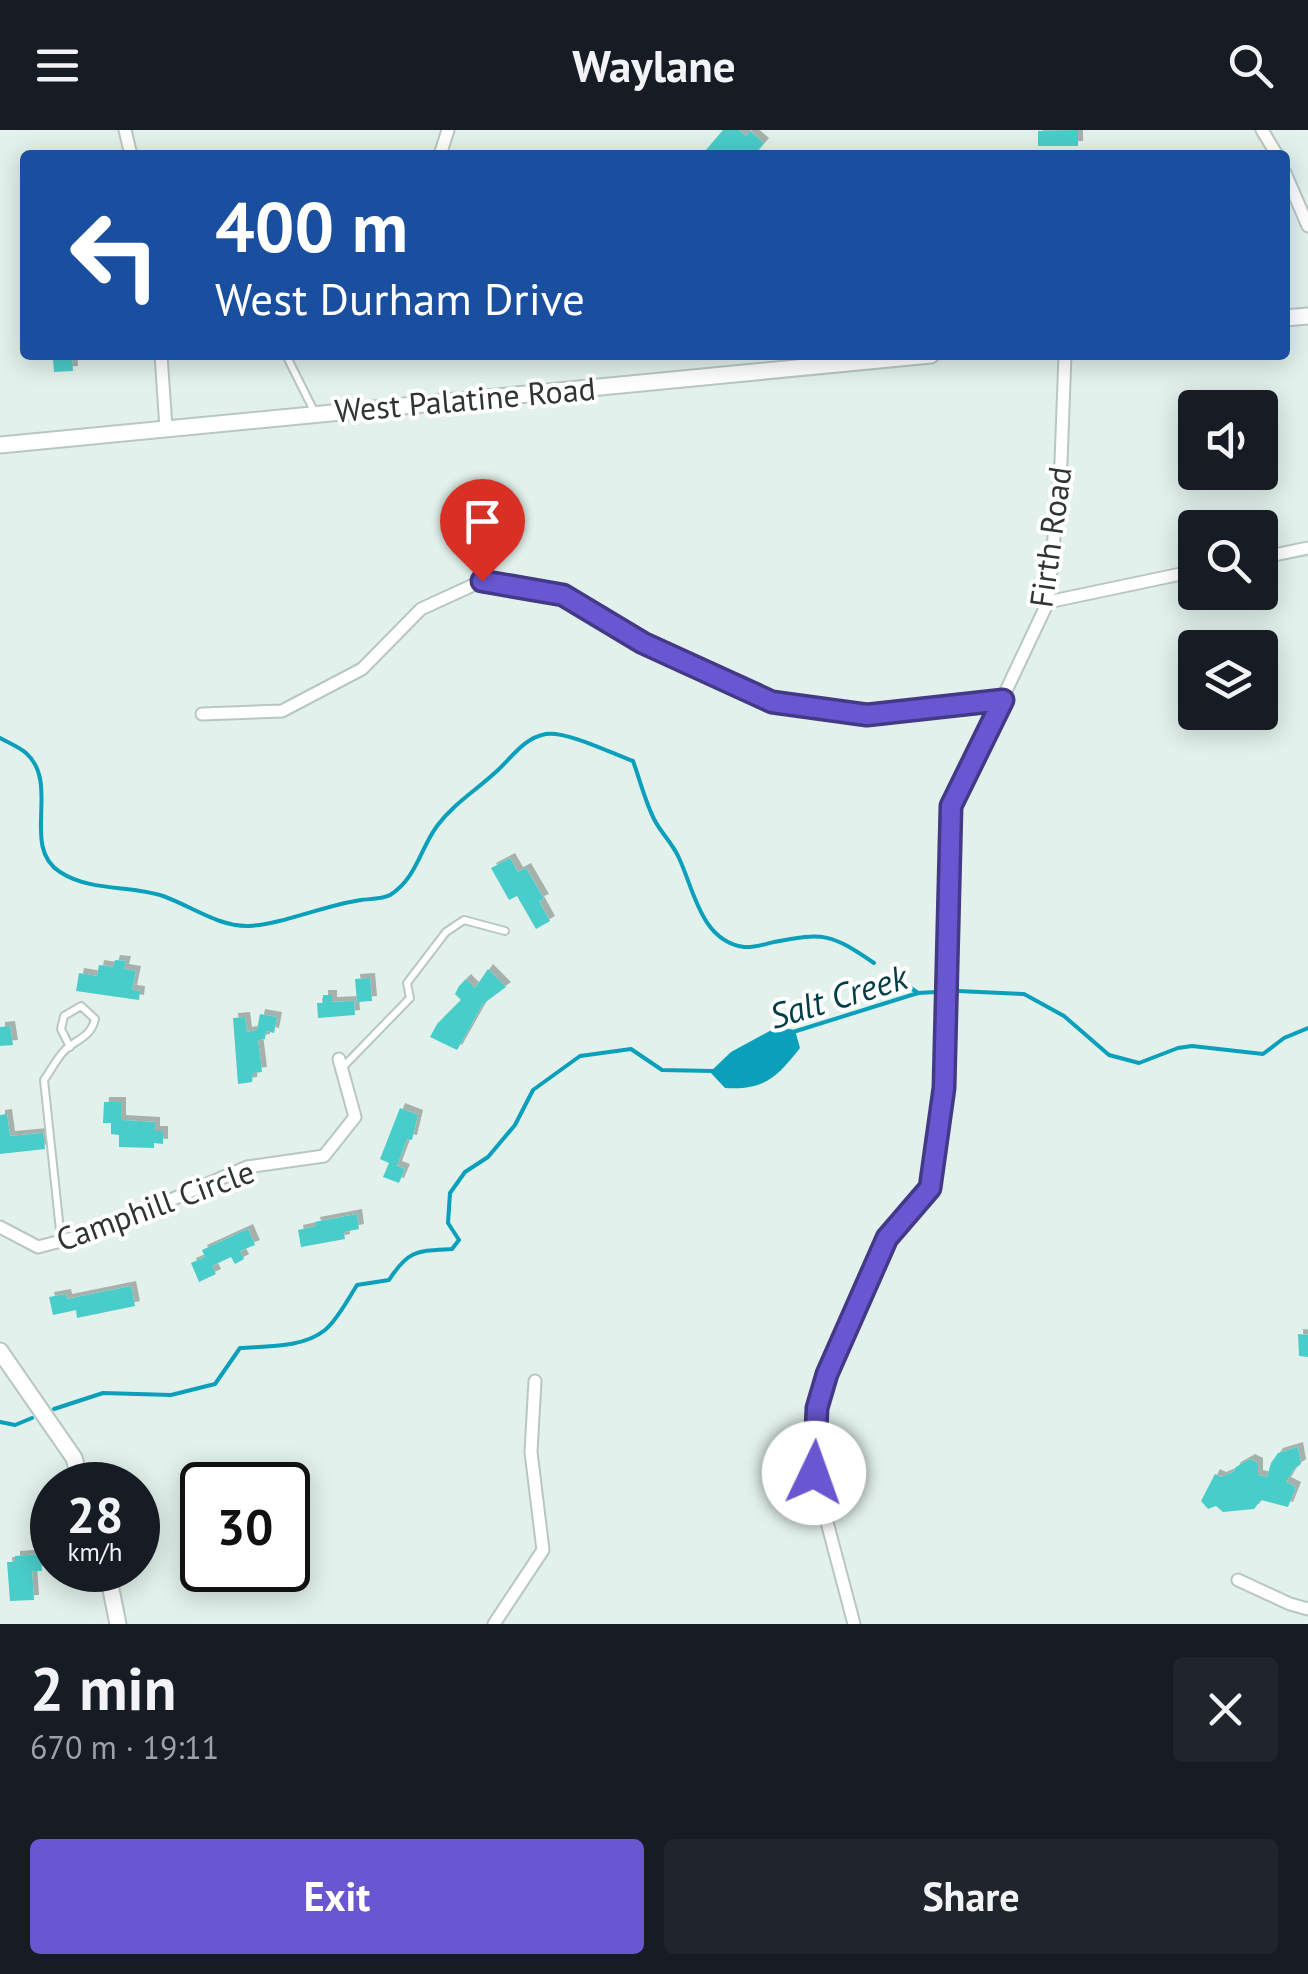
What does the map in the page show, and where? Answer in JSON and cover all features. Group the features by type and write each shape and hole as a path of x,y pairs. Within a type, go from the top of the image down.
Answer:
{"main road":[{"name":"West Palatine Road","path":"0,444 879,360"},
{"path":"0,1352 75,1462"},
{"path":"111,1592 118,1624"}],"street":[{"path":"1290,185 1308,226"},
{"path":"162,360 166,428"},
{"name":"Firth Road","path":"854,1624 814,1473 817,1408 827,1374 887,1238 930,1188 944,1088 951,806 1048,602 1062,462 1065,360"},
{"path":"1278,554 1308,548"},
{"path":"1048,602 1178,575"},
{"path":"202,714 282,712 362,669 420,609 482,581 563,595 643,643 772,702 867,715 1003,700"},
{"name":"Camphill Circle","path":"0,1227 38,1247 99,1230 247,1166 324,1156 356,1117 340,1064"},
{"path":"494,1624 543,1550 531,1452 535,1381"},
{"path":"1238,1580 1308,1608"}],"lane":[{"path":"292,360 315,414"},
{"path":"340,1064 410,998 407,983 446,932 464,920 506,931"},
{"path":"61,1241 44,1080 70,1046 93,1028 95,1019 81,1006 64,1016 62,1030 70,1046"}],"water":[{"path":"777,1027 795,1030 800,1048 768,1080 750,1087 725,1088 710,1072 731,1052"}],"building":[{"path":"723,130 739,130 746,136 750,131 764,143 758,150 706,150"},
{"path":"1078,130 1078,146 1038,146 1038,131"},
{"path":"53,360 72,360 73,371 54,372"},
{"path":"510,858 518,872 526,868 544,899 539,901 550,921 536,929 517,896 509,900 491,868"},
{"path":"115,960 126,961 124,969 136,971 132,990 140,991 139,1000 76,991 79,973 97,976 99,965 113,967"},
{"path":"488,969 506,987 483,1004 457,1050 430,1037 461,1000 455,994 459,986 466,979 475,988"},
{"path":"370,978 372,1001 357,1002 355,979"},
{"path":"323,995 332,995 332,1002 354,1001 355,1015 318,1018 317,1003 323,1003"},
{"path":"260,1014 277,1017 274,1033 266,1031 265,1039 258,1040 262,1072 253,1073 252,1082 238,1084 233,1018 245,1017 247,1032 257,1030"},
{"path":"10,1026 13,1045 0,1046 0,1027"},
{"path":"104,1102 121,1102 121,1120 155,1122 155,1131 163,1131 163,1144 154,1143 154,1148 119,1147 119,1135 111,1134 111,1123 103,1123"},
{"path":"400,1108 418,1115 412,1140 407,1139 397,1166 405,1169 399,1183 383,1177 389,1163 380,1159"},
{"path":"7,1114 10,1136 43,1133 45,1149 0,1154 0,1115"},
{"path":"357,1214 359,1229 344,1232 345,1239 301,1247 298,1230 316,1226 315,1222"},
{"path":"248,1229 255,1245 240,1251 244,1259 235,1264 231,1257 212,1266 216,1274 199,1282 191,1263 205,1257 202,1250"},
{"path":"131,1286 135,1306 77,1318 76,1310 53,1315 49,1297 66,1294 67,1299"},
{"path":"1298,1334 1308,1335 1308,1357 1299,1356"},
{"path":"1298,1447 1301,1464 1286,1482 1296,1487 1288,1507 1261,1500 1254,1509 1223,1512 1216,1506 1208,1509 1201,1501 1215,1474 1221,1477 1233,1472 1250,1459 1258,1463 1258,1475 1267,1477 1278,1453"},
{"path":"30,1555 30,1592 33,1592 34,1600 10,1601 7,1562 15,1562 15,1556"}],"waterway":[{"path":"0,738 23,751 36,766 42,798 43,847 48,861 60,872 85,883 163,896 216,920 249,926 390,895 406,881 431,835 458,803 531,739 546,734 565,736 633,761 654,819 676,853 708,925 718,935 729,943 748,947 805,937 827,938 874,963"},
{"path":"898,979 918,993"},
{"name":"Salt Creek","path":"958,991 1024,994 1064,1016 1109,1055 1139,1063 1192,1046 1263,1054 1284,1038 1308,1028"},
{"name":"Salt Creek","path":"793,1032 918,993 936,992"},
{"name":"Salt Creek","path":"54,1409 103,1393 171,1395 215,1384 240,1348 284,1345 316,1336 334,1320 357,1285 389,1280 402,1262 415,1254 452,1249 459,1240 448,1223 450,1193 465,1172 488,1157 515,1125 533,1090 580,1056 631,1049 662,1070 713,1071"},
{"name":"Salt Creek","path":"0,1422 15,1425 32,1418"}],"route":[{"path":"482,581 563,595 643,643 772,702 867,715 1003,700 951,806 944,1088 930,1188 887,1238 827,1374 817,1408 814,1473"}]}
